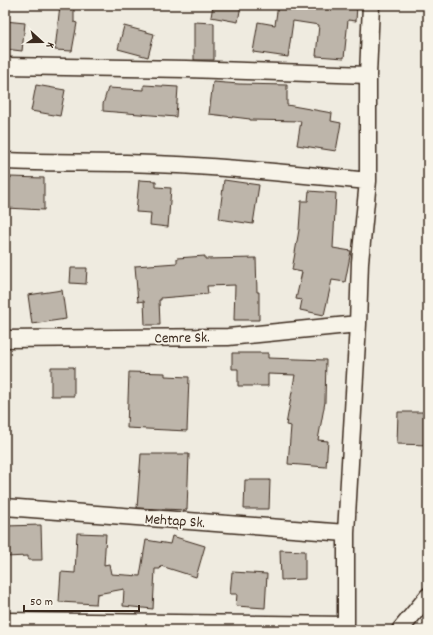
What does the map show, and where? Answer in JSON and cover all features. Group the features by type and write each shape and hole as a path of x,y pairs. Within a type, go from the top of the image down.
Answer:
{"street":[{"path":"5,621 346,627 346,533 358,324 360,262 368,181 368,75 371,5"},
{"path":"5,66 187,69 368,75"},
{"path":"5,161 195,166 280,172 368,181"},
{"name":"Cemre Sk.","path":"5,339 228,337 358,324"},
{"name":"Mehtap Sk.","path":"5,507 346,533"},
{"path":"400,630 422,611 428,596"}],"building":[{"path":"60,5 74,5 74,22 77,23 72,51 55,50"},
{"path":"213,5 241,5 238,22 211,17"},
{"path":"278,5 357,5 356,21 348,20 344,58 316,56 319,25 293,21 288,57 253,52 258,22 275,25"},
{"path":"5,21 25,23 22,51 5,49"},
{"path":"194,22 214,23 214,60 194,60"},
{"path":"124,26 154,34 148,57 118,49"},
{"path":"213,82 287,85 287,105 332,113 331,121 341,123 336,151 297,145 301,121 250,120 209,114"},
{"path":"36,85 65,90 60,116 31,111"},
{"path":"144,85 178,87 176,117 103,111 103,104 108,88 144,90"},
{"path":"10,177 44,178 44,210 7,208"},
{"path":"139,180 156,181 156,187 171,188 168,227 150,225 151,213 136,212"},
{"path":"224,180 259,185 253,224 219,219"},
{"path":"309,191 336,193 333,248 351,251 345,282 332,280 324,315 300,310 302,300 296,299 302,272 292,270 299,230 301,201 308,201"},
{"path":"205,256 205,259 256,258 257,292 259,292 259,320 234,320 235,285 207,286 208,294 161,298 161,300 159,300 160,325 145,325 144,301 138,302 135,266 177,263 177,258"},
{"path":"71,268 87,268 86,284 70,283"},
{"path":"62,290 66,319 32,324 28,295"},
{"path":"232,353 268,353 268,358 326,360 325,402 318,440 328,441 326,467 288,464 291,426 286,425 295,375 268,374 268,386 238,386 238,369 232,369"},
{"path":"51,367 74,367 74,396 51,396"},
{"path":"129,372 165,373 165,376 189,377 187,431 127,428"},
{"path":"398,412 428,412 428,445 397,444"},
{"path":"141,454 189,454 187,510 137,508"},
{"path":"245,480 270,480 269,509 244,509"},
{"path":"41,525 42,560 28,560 28,556 5,557 5,526"},
{"path":"77,533 106,534 104,565 109,564 111,574 140,576 146,540 170,544 172,536 205,546 196,577 161,566 160,569 155,569 153,609 123,606 124,589 97,594 96,604 59,602 61,572 75,573"},
{"path":"280,550 305,551 305,579 281,580"},
{"path":"232,572 267,574 265,608 236,606 237,594 230,594"}]}
